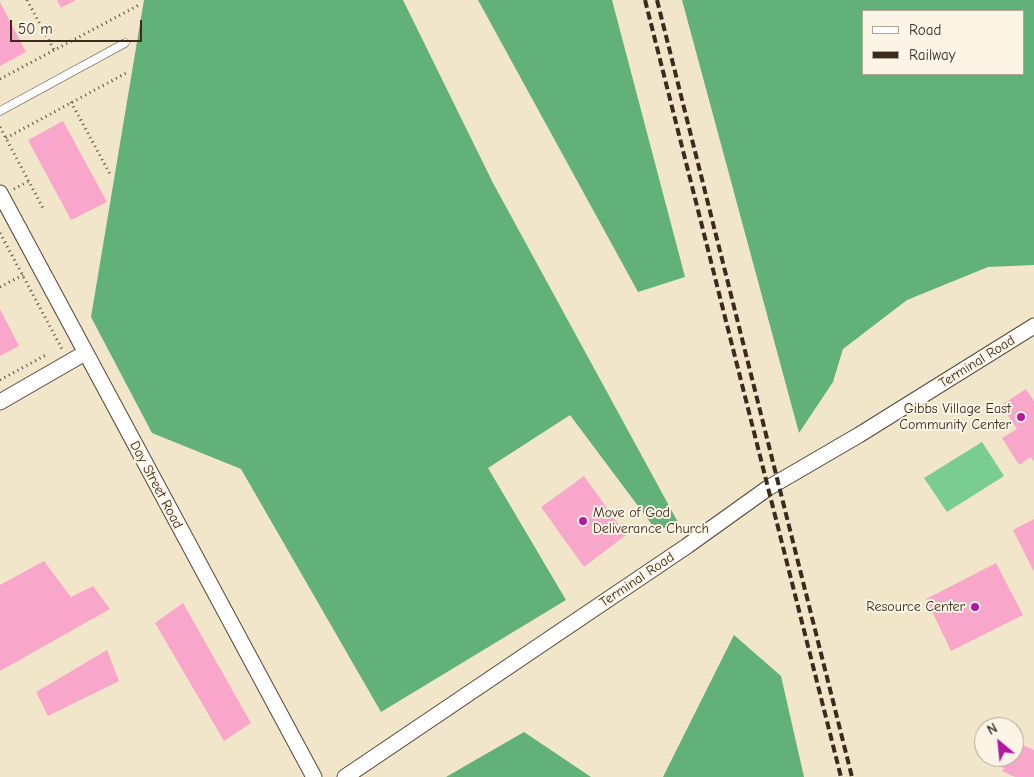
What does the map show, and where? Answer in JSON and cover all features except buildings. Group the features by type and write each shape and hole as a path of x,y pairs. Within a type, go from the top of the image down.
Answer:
{"street":[{"name":"Day Street Road","path":"0,193 314,777"},
{"name":"Terminal Road","path":"346,777 687,546 768,488 859,435 1034,326"},
{"path":"0,402 85,353"}],"lane":[{"path":"0,111 125,43"}],"path":[{"path":"27,0 54,50"},
{"path":"0,79 139,5"},
{"path":"6,138 128,72"},
{"path":"71,102 110,174"},
{"path":"0,127 44,210"},
{"path":"0,233 69,363"},
{"path":"0,287 39,266"},
{"path":"0,380 52,352"}],"green space":[{"path":"144,0 403,0 493,183 679,524 656,530 570,415 488,468 566,600 381,712 241,469 152,433 91,317"},
{"path":"478,0 612,0 685,277 638,292"},
{"path":"682,0 1034,0 1034,265 988,267 907,300 843,349 833,382 799,433"},
{"path":"982,442 1004,476 947,512 924,478"},
{"path":"734,635 781,676 804,777 663,777"},
{"path":"524,732 591,777 446,777"}],"railway":[{"path":"645,0 841,777"},
{"path":"657,0 852,777"}],"place":[{"name":"Gibbs Village East Community Center","path":"1021,417"},
{"name":"Move of God Deliverance Church","path":"583,521"},
{"name":"Resource Center","path":"975,607"}]}
